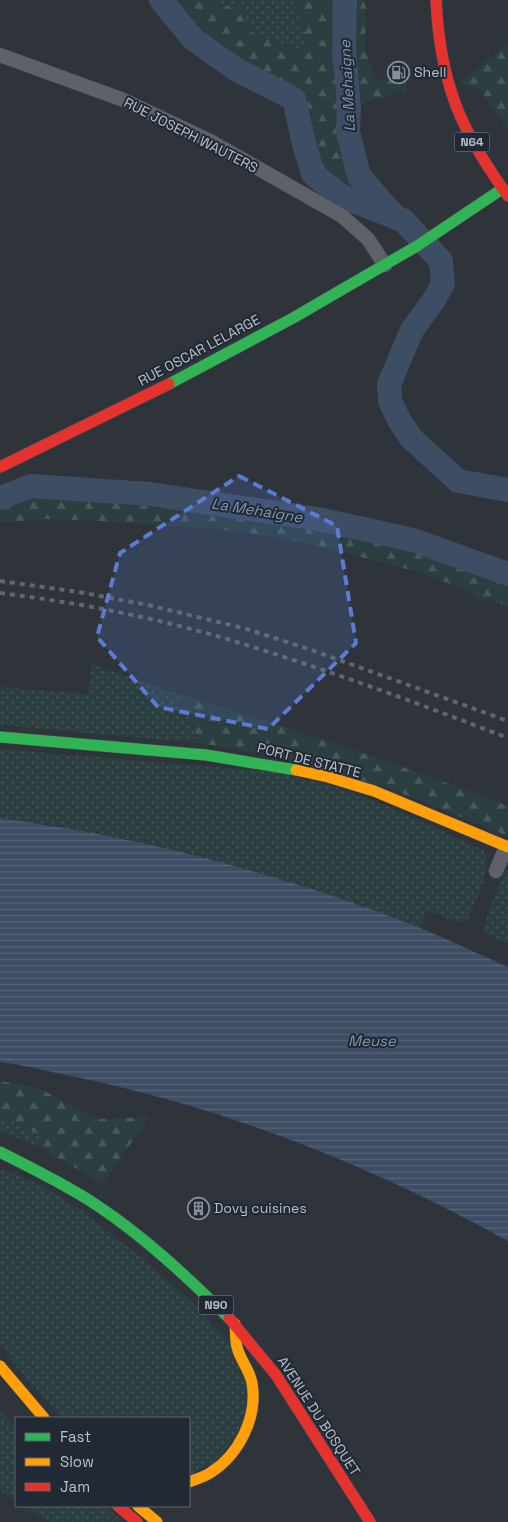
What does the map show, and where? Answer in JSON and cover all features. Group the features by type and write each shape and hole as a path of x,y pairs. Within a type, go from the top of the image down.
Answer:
{"street":[{"name":"N64","path":"436,0 440,52 452,99 479,153 505,193"},
{"name":"RUE JOSEPH WAUTERS","path":"0,55 121,99 210,141 342,216 368,240 385,265"},
{"name":"RUE OSCAR LELARGE","path":"0,467 171,383 293,318 413,249 505,193"},
{"name":"PORT DE STATTE","path":"0,737 204,754 272,764 330,777 387,796 507,847"},
{"path":"496,871 507,847"},
{"name":"AVENUE DU BOSQUET","path":"0,1152 48,1176 98,1206 147,1243 186,1276 235,1324 276,1375 370,1522"},
{"path":"190,1482 212,1472 230,1457 242,1438 252,1412 252,1382 238,1348 235,1324"},
{"path":"0,1366 43,1417"},
{"path":"119,1507 138,1522"},
{"path":"139,1507 157,1522"}],"highlighted area":[{"path":"239,476 337,526 356,643 268,729 158,707 97,637 120,553"}],"green space":[{"path":"157,0 216,0 223,8 242,0 250,32 309,54 293,0 363,0 366,7 365,50 376,79 407,82 406,90 349,107 348,132 359,176 396,218 341,196 313,174 294,99 276,99 191,46"},
{"path":"216,0 293,0 310,54 250,32"},
{"path":"508,44 508,129 480,90 459,83"},
{"path":"31,482 151,489 346,518 417,535 508,567 508,606 487,599 479,601 470,591 414,571 302,542 261,535 217,529 99,521 45,519 3,522 0,524 0,495"},
{"path":"92,664 177,694 200,743 0,725 0,687 88,694"},
{"path":"177,694 344,747 508,806 508,836 389,788 274,756 200,743"},
{"path":"0,749 274,772 337,787 392,808 485,851 487,859 485,876 468,919 458,923 427,910 420,928 370,909 255,872 53,825 0,818"},
{"path":"508,869 508,943 485,934 483,927 505,871"},
{"path":"0,1081 36,1087 99,1119 149,1117 103,1184 38,1146 38,1134 0,1114"},
{"path":"0,1114 39,1134 38,1146 0,1131"},
{"path":"0,1168 39,1184 81,1210 143,1259 198,1308 236,1351 248,1379 247,1412 235,1438 214,1462 190,1474 190,1417 61,1417 14,1364 0,1344"},
{"path":"0,1410 15,1427 15,1500 0,1491"},
{"path":"26,1507 105,1507 123,1522 50,1522"}],"water":[{"name":"Meuse","path":"0,818 53,826 160,847 265,875 368,908 440,936 508,967 508,1241 456,1213 350,1164 240,1122 185,1104 128,1089 36,1068 0,1062"}],"waterway":[{"name":"La Mehaigne","path":"161,0 193,39 237,70 294,99 313,174 341,196 392,216"},
{"name":"La Mehaigne","path":"345,0 344,49 349,107 348,132 359,176 396,218 403,220 441,261 443,283 434,300 412,330 389,384 390,401 399,420 411,438 458,481 508,490"},
{"name":"La Mehaigne","path":"0,498 31,486 150,494 318,519 413,540 508,574"}],"railway":[{"path":"0,581 79,592 148,605 243,628 306,648 508,721"},
{"path":"0,593 122,613 211,634 342,676 508,738"}],"traffic: fast":[{"path":"169,384 293,318 417,246 502,189"},
{"path":"0,737 206,755 296,770"},
{"path":"0,1152 74,1191 116,1218 166,1259 229,1318"}],"traffic: slow":[{"path":"296,770 328,777 374,791 508,847"},
{"path":"190,1482 210,1473 230,1456 238,1446 249,1422 252,1409 252,1383 237,1347 235,1324"},
{"path":"0,1366 43,1417"},
{"path":"139,1507 157,1522"}],"traffic: jam":[{"path":"436,0 442,56 456,104 465,127 477,149 508,196"},
{"path":"0,467 169,384"},
{"path":"229,1318 276,1375 370,1522"},
{"path":"119,1507 137,1522"}],"place":[{"name":"Shell","path":"398,72"},
{"name":"Dovy cuisines","path":"198,1208"}]}
